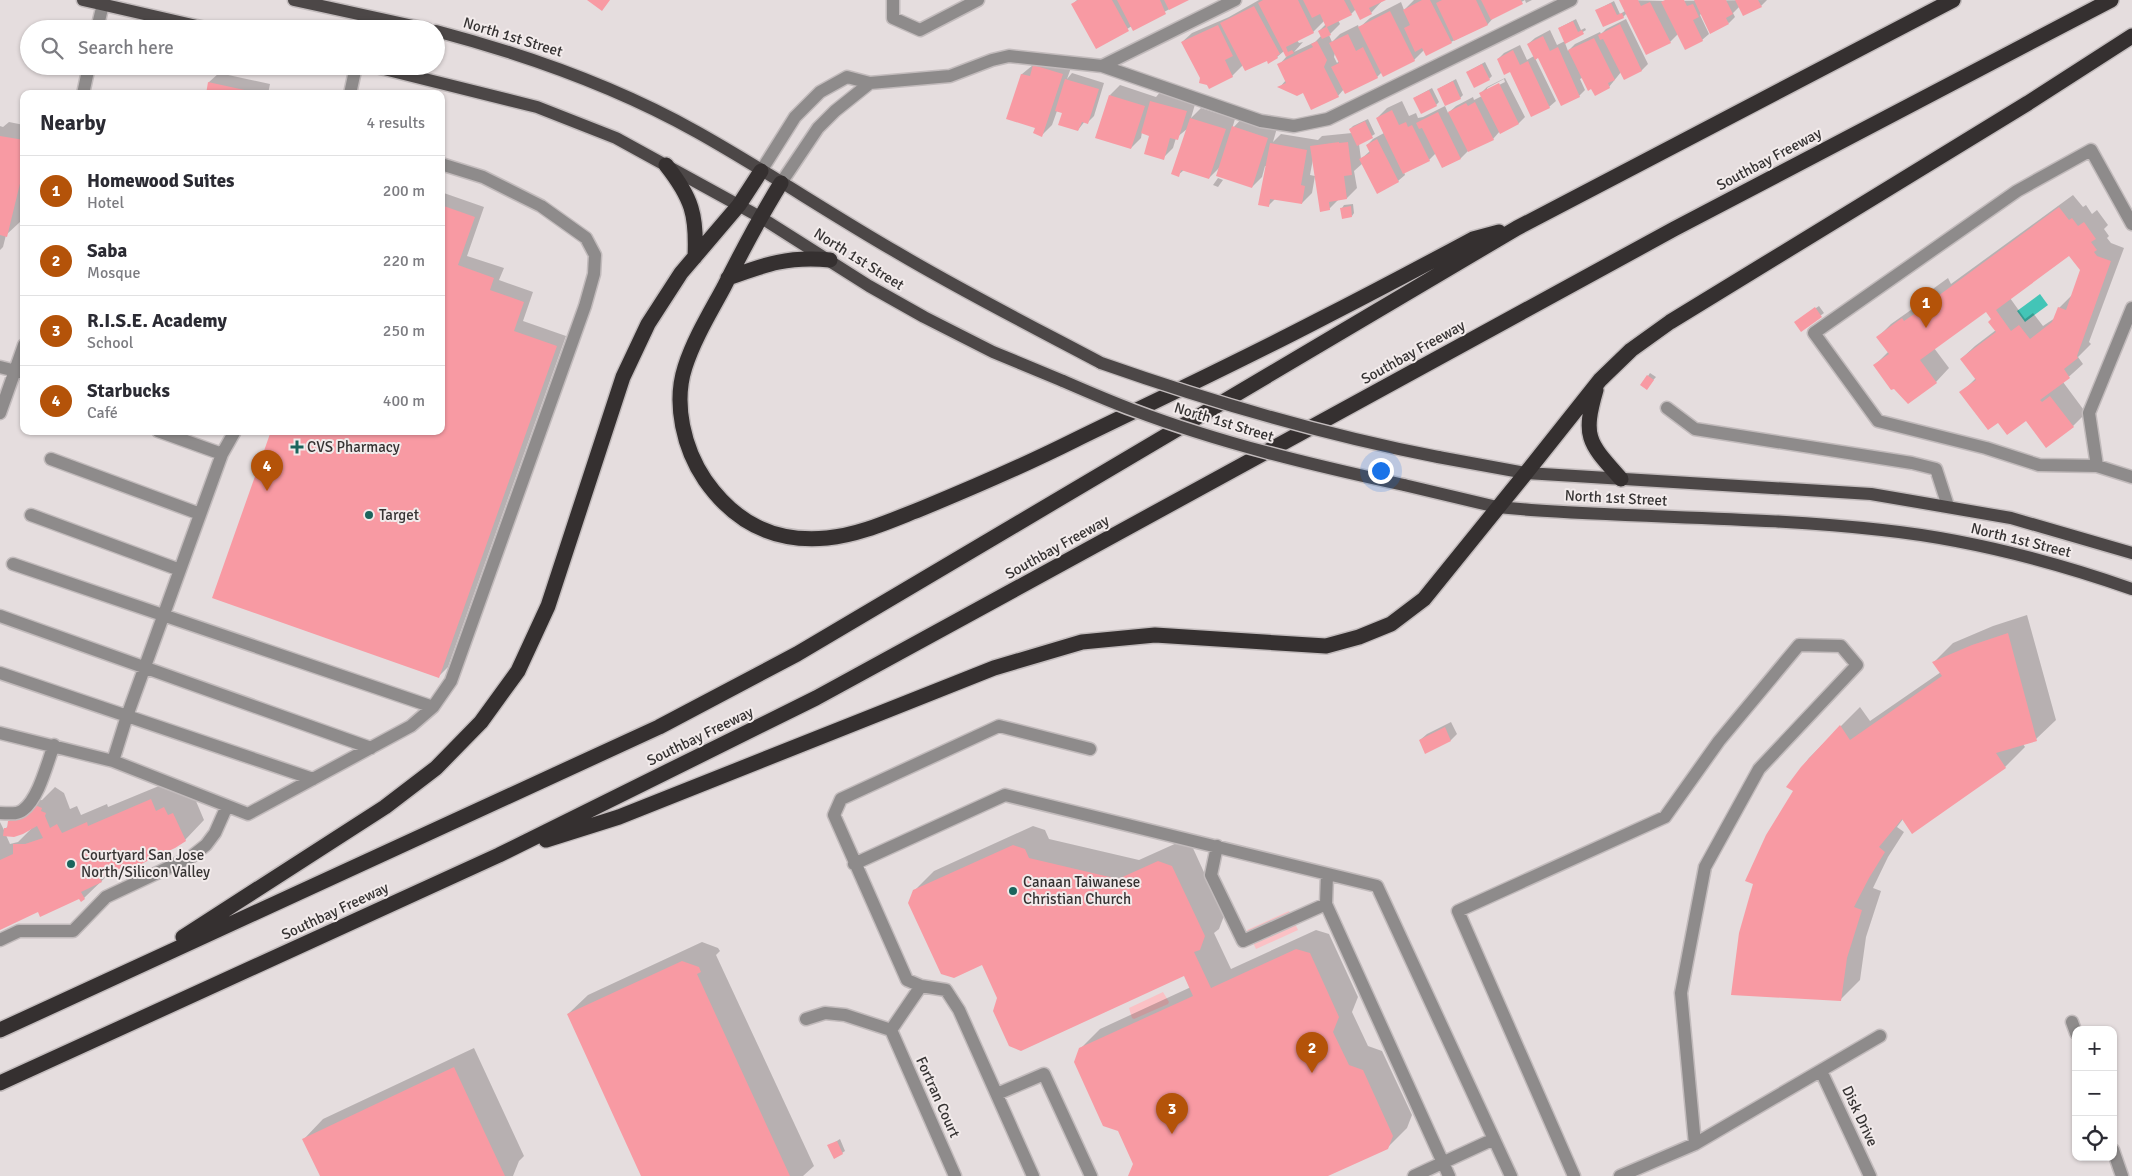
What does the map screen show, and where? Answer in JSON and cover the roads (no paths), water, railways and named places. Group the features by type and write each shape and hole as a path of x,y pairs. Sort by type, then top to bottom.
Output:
{"highway":[{"name":"Southbay Freeway","path":"0,1030 659,727 797,654 1518,228 1953,0"},
{"name":"Southbay Freeway","path":"0,1083 499,855 825,693 1674,229 2111,0"},
{"path":"499,855 619,817 994,668 1082,642 1155,635 1326,646 1359,637 1391,624 1424,598 1600,380 1631,350 1670,322 2028,103 2132,36"},
{"path":"666,165 680,183 688,199 696,227 695,257"},
{"path":"141,964 385,807 436,768 482,722 518,671 548,606 622,377 648,324 681,273 739,204 761,171"},
{"path":"781,183 760,217 691,349 683,370 680,393 683,429 695,466 717,498 745,522 785,538 827,538 852,534 880,525 1008,473 1314,323 1473,239 1518,228"},
{"path":"728,278 782,260 812,258 830,260"},
{"path":"1600,380 1589,415 1588,428 1590,440 1597,452 1621,479"}],"main road":[{"path":"83,0 103,2 174,20"},
{"path":"294,0 385,20"},
{"name":"North 1st Street","path":"445,34 538,61 587,79 697,132 898,254 1101,363 1255,414 1319,432 1526,473 1871,494 1948,506 2011,518 2132,553"},
{"name":"North 1st Street","path":"408,75 537,107 616,138 739,204 869,286 964,337 1133,410 1231,442 1315,465 1497,506 1536,510 1786,522 1883,530 1959,541 2085,573 2132,589"}],"street":[{"path":"893,0 892,18 920,30 978,0"},
{"path":"1102,66 1235,0"},
{"path":"761,171 795,117 820,92 847,77 870,83 950,76 992,60 1009,56 1102,66 1261,122 1294,126 1328,120 1572,0"},
{"path":"99,20 103,2"},
{"path":"84,90 87,75"},
{"path":"351,90 354,75"},
{"path":"781,183 818,128 835,111 870,83"},
{"path":"2132,224 2091,150 2017,190 1814,333 1878,421 1986,448 2039,465 2097,466 2132,477"},
{"path":"0,733 113,761 248,814 411,726 433,707 451,681 585,306 594,274 595,256 586,238 541,206 483,177 445,165"},
{"path":"2097,466 2089,413 2132,308"},
{"path":"0,367 20,372 0,412"},
{"path":"1667,408 1695,429 1903,461 1936,469 1948,506"},
{"path":"169,435 222,454"},
{"path":"113,761 127,716 222,454 233,435"},
{"path":"51,459 200,514"},
{"path":"31,515 180,570"},
{"path":"14,564 433,707"},
{"path":"0,616 371,748"},
{"path":"1574,1176 1458,911 1665,816 1719,741 1799,646 1841,646 1857,665 1759,769 1705,867 1681,993 1696,1144"},
{"path":"0,673 313,780"},
{"path":"1033,1176 959,1010 946,990 921,986 907,980 854,864 834,815 841,799 999,726 1090,749"},
{"path":"0,813 12,814 23,810 31,800 40,783 54,745"},
{"path":"854,864 1005,795 1377,886 1511,1176"},
{"path":"0,940 19,931 73,931 106,897 191,856 206,845 215,834 227,806"},
{"path":"1217,846 1211,875 1243,941 1326,904"},
{"path":"1328,874 1326,904 1449,1176"},
{"path":"806,1019 825,1013 845,1014 891,1030 921,986"},
{"name":"Fortran Court","path":"891,1030 955,1176"},
{"path":"1620,1176 1696,1144 1880,1036"},
{"name":"Disk Drive","path":"1821,1071 1870,1176"},
{"path":"997,1094 1044,1074 1090,1176"},
{"path":"1414,1176 1494,1139"},
{"path":"2117,1161 2122,1176"}],"water":[{"path":"2040,294 2048,305 2025,322 2017,311"}],"place":[{"name":"Homewood Suites","path":"1926,328"},
{"name":"CVS Pharmacy","path":"297,447"},
{"name":"Starbucks","path":"267,491"},
{"name":"Target","path":"369,515"},
{"name":"Courtyard San Jose North/Silicon Valley","path":"71,864"},
{"name":"Canaan Taiwanese Christian Church","path":"1013,891"},
{"name":"Saba","path":"1312,1073"},
{"name":"R.I.S.E. Academy","path":"1172,1134"}]}
